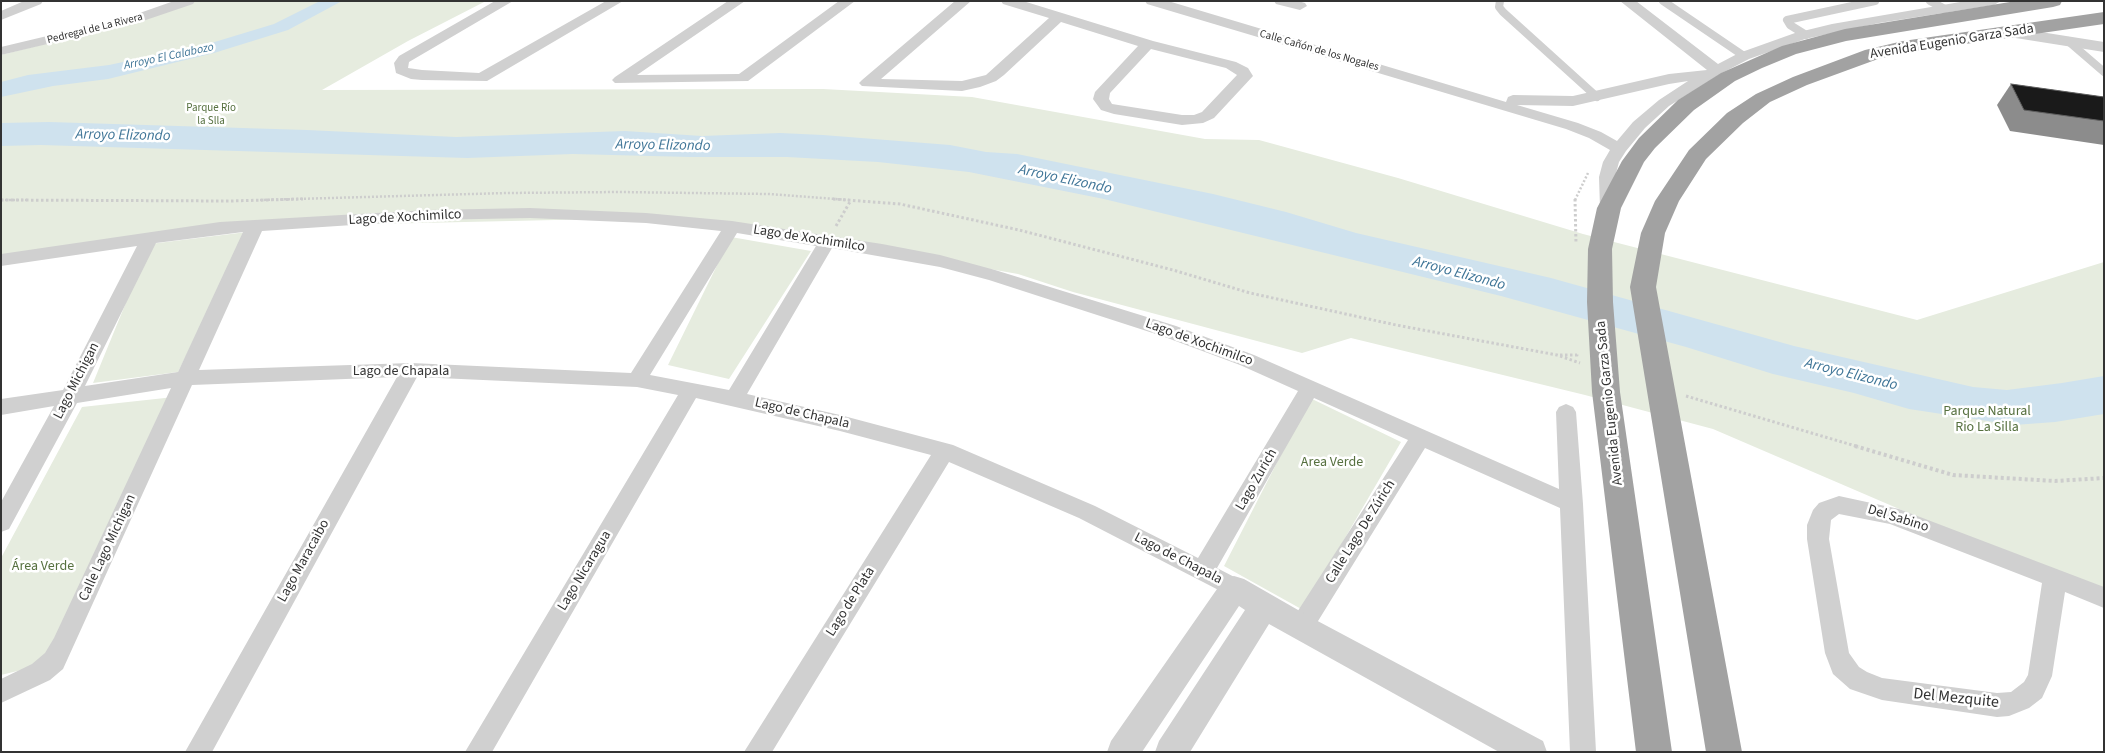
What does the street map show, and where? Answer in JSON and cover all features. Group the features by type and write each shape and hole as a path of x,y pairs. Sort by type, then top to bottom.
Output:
{"highway":[{"name":"Avenida Eugenio Garza Sada","path":"1654,752 1606,392 1600,302 1600,249 1609,208 1633,162 1663,127 1686,105 1728,77 1789,50 1845,35 2053,1"},
{"name":"Avenida Eugenio Garza Sada","path":"1724,752 1643,287 1653,233 1667,201 1697,155 1735,118 1763,98 1800,80 1872,54 1953,39 2100,24"}],"street":[{"path":"1,16 36,1"},
{"name":"Pedregal de La Rivera","path":"1,51 135,19 188,1"},
{"path":"506,1 404,60 401,63 401,70 411,74 482,78 616,1"},
{"path":"738,1 620,80 743,78 848,1"},
{"path":"964,1 867,83 962,86 976,84 999,72 1059,16"},
{"path":"1008,1 1148,44 1231,65 1244,71 1245,76 1208,115 1197,120 1182,120 1120,111 1106,107 1101,100 1103,92 1148,44"},
{"name":"Calle Cañón de los Nogales","path":"1152,1 1486,100 1509,109 1572,126 1595,135 1619,148"},
{"path":"1281,1 1300,6"},
{"path":"1627,1 1714,72"},
{"path":"1609,208 1606,186 1607,177 1611,162 1619,148 1664,103 1714,72 1744,56 1806,35 1879,19 1994,1"},
{"path":"2009,32 2104,47"},
{"name":"Calle Cañón de los Nogales","path":"1486,100 1551,102 1597,98 1676,78 1714,72"},
{"path":"1635,88 1664,103"},
{"name":"Lago de Xochimilco","path":"1,260 220,228 428,215 530,213 638,218 732,227 922,257 995,276 1169,331 1247,360 1572,504"},
{"path":"186,378 255,226"},
{"path":"637,380 732,227"},
{"name":"Lago Michigan","path":"1,523 70,396 150,237"},
{"path":"734,398 827,242"},
{"name":"Lago de Chapala","path":"1,407 186,378 410,370 637,380 734,398 840,423 945,452 1087,512 1204,571 1301,627 1531,752"},
{"name":"Lago Maracaibo","path":"198,752 410,370"},
{"name":"Calle Lago Michigan","path":"1,692 41,672 54,661 186,378"},
{"name":"Lago Zurich","path":"1204,571 1310,388"},
{"name":"Lago Nicaragua","path":"478,752 691,390"},
{"path":"1566,412 1583,752"},
{"name":"Calle Lago De Zúrich","path":"1301,627 1421,437"},
{"name":"Lago de Plata","path":"757,752 945,452"},
{"name":"Del Sabino","path":"1836,653 1818,539 1818,525 1821,516 1827,509 1838,505 1891,515 2104,598"},
{"name":"Del Mezquite","path":"1836,653 1842,666 1850,675 1859,681 1882,689 1997,705 2009,704 2020,700 2033,690 2040,676 2055,578"},
{"path":"1123,752 1234,588"},
{"path":"1171,752 1264,606"}],"lane":[{"path":"1493,1 1500,4 1597,98"},
{"path":"1663,1 1744,56"},
{"path":"1806,35 1790,25 1787,20 1876,1"},
{"path":"1930,1 1945,9"},
{"path":"2068,41 2104,72"}],"path":[{"path":"1576,251 1575,199 1600,148 1595,135"},
{"path":"827,242 851,200"},
{"path":"1557,355 1577,355 1577,346"},
{"path":"1706,403 1953,475 2055,481 2104,478"}],"green space":[{"name":"Parque Natural Rio La Silla","path":"194,1 486,1 408,41 322,90 823,89 972,97 1205,139 1259,140 1398,178 1583,234 1917,320 2104,262 2104,597 1713,429 1585,395 1351,338 1302,353 1073,292 1018,274 882,250 646,218 284,226 1,261 1,55 155,16"},
{"path":"247,232 178,372 93,383 150,244"},
{"path":"731,237 811,251 729,379 668,365"},
{"name":"Área Verde","path":"174,397 42,665 1,675 1,558 82,407"},
{"name":"Area Verde","path":"1310,398 1401,442 1303,610 1224,566"}],"water":[{"name":"Arroyo El Calabozo","path":"320,1 342,1 288,30 214,53 108,79 53,86 1,97 1,82 28,75 109,65 208,44 274,24"},
{"name":"Arroyo Elizondo","path":"49,122 307,130 456,137 625,131 702,136 780,133 950,145 986,152 1017,154 1213,194 1286,212 1356,233 1551,278 1794,346 1973,387 2007,390 2104,376 2104,414 2055,422 2014,425 1909,409 1854,393 1773,374 1686,347 1501,296 1104,199 969,172 878,162 787,157 573,154 467,158 41,145 1,146 1,123"}],"building":[{"path":"2011,84 2104,97 2104,121 2024,110"}],"park label":[{"name":"Parque Río la Slla","path":"211,115"}]}
